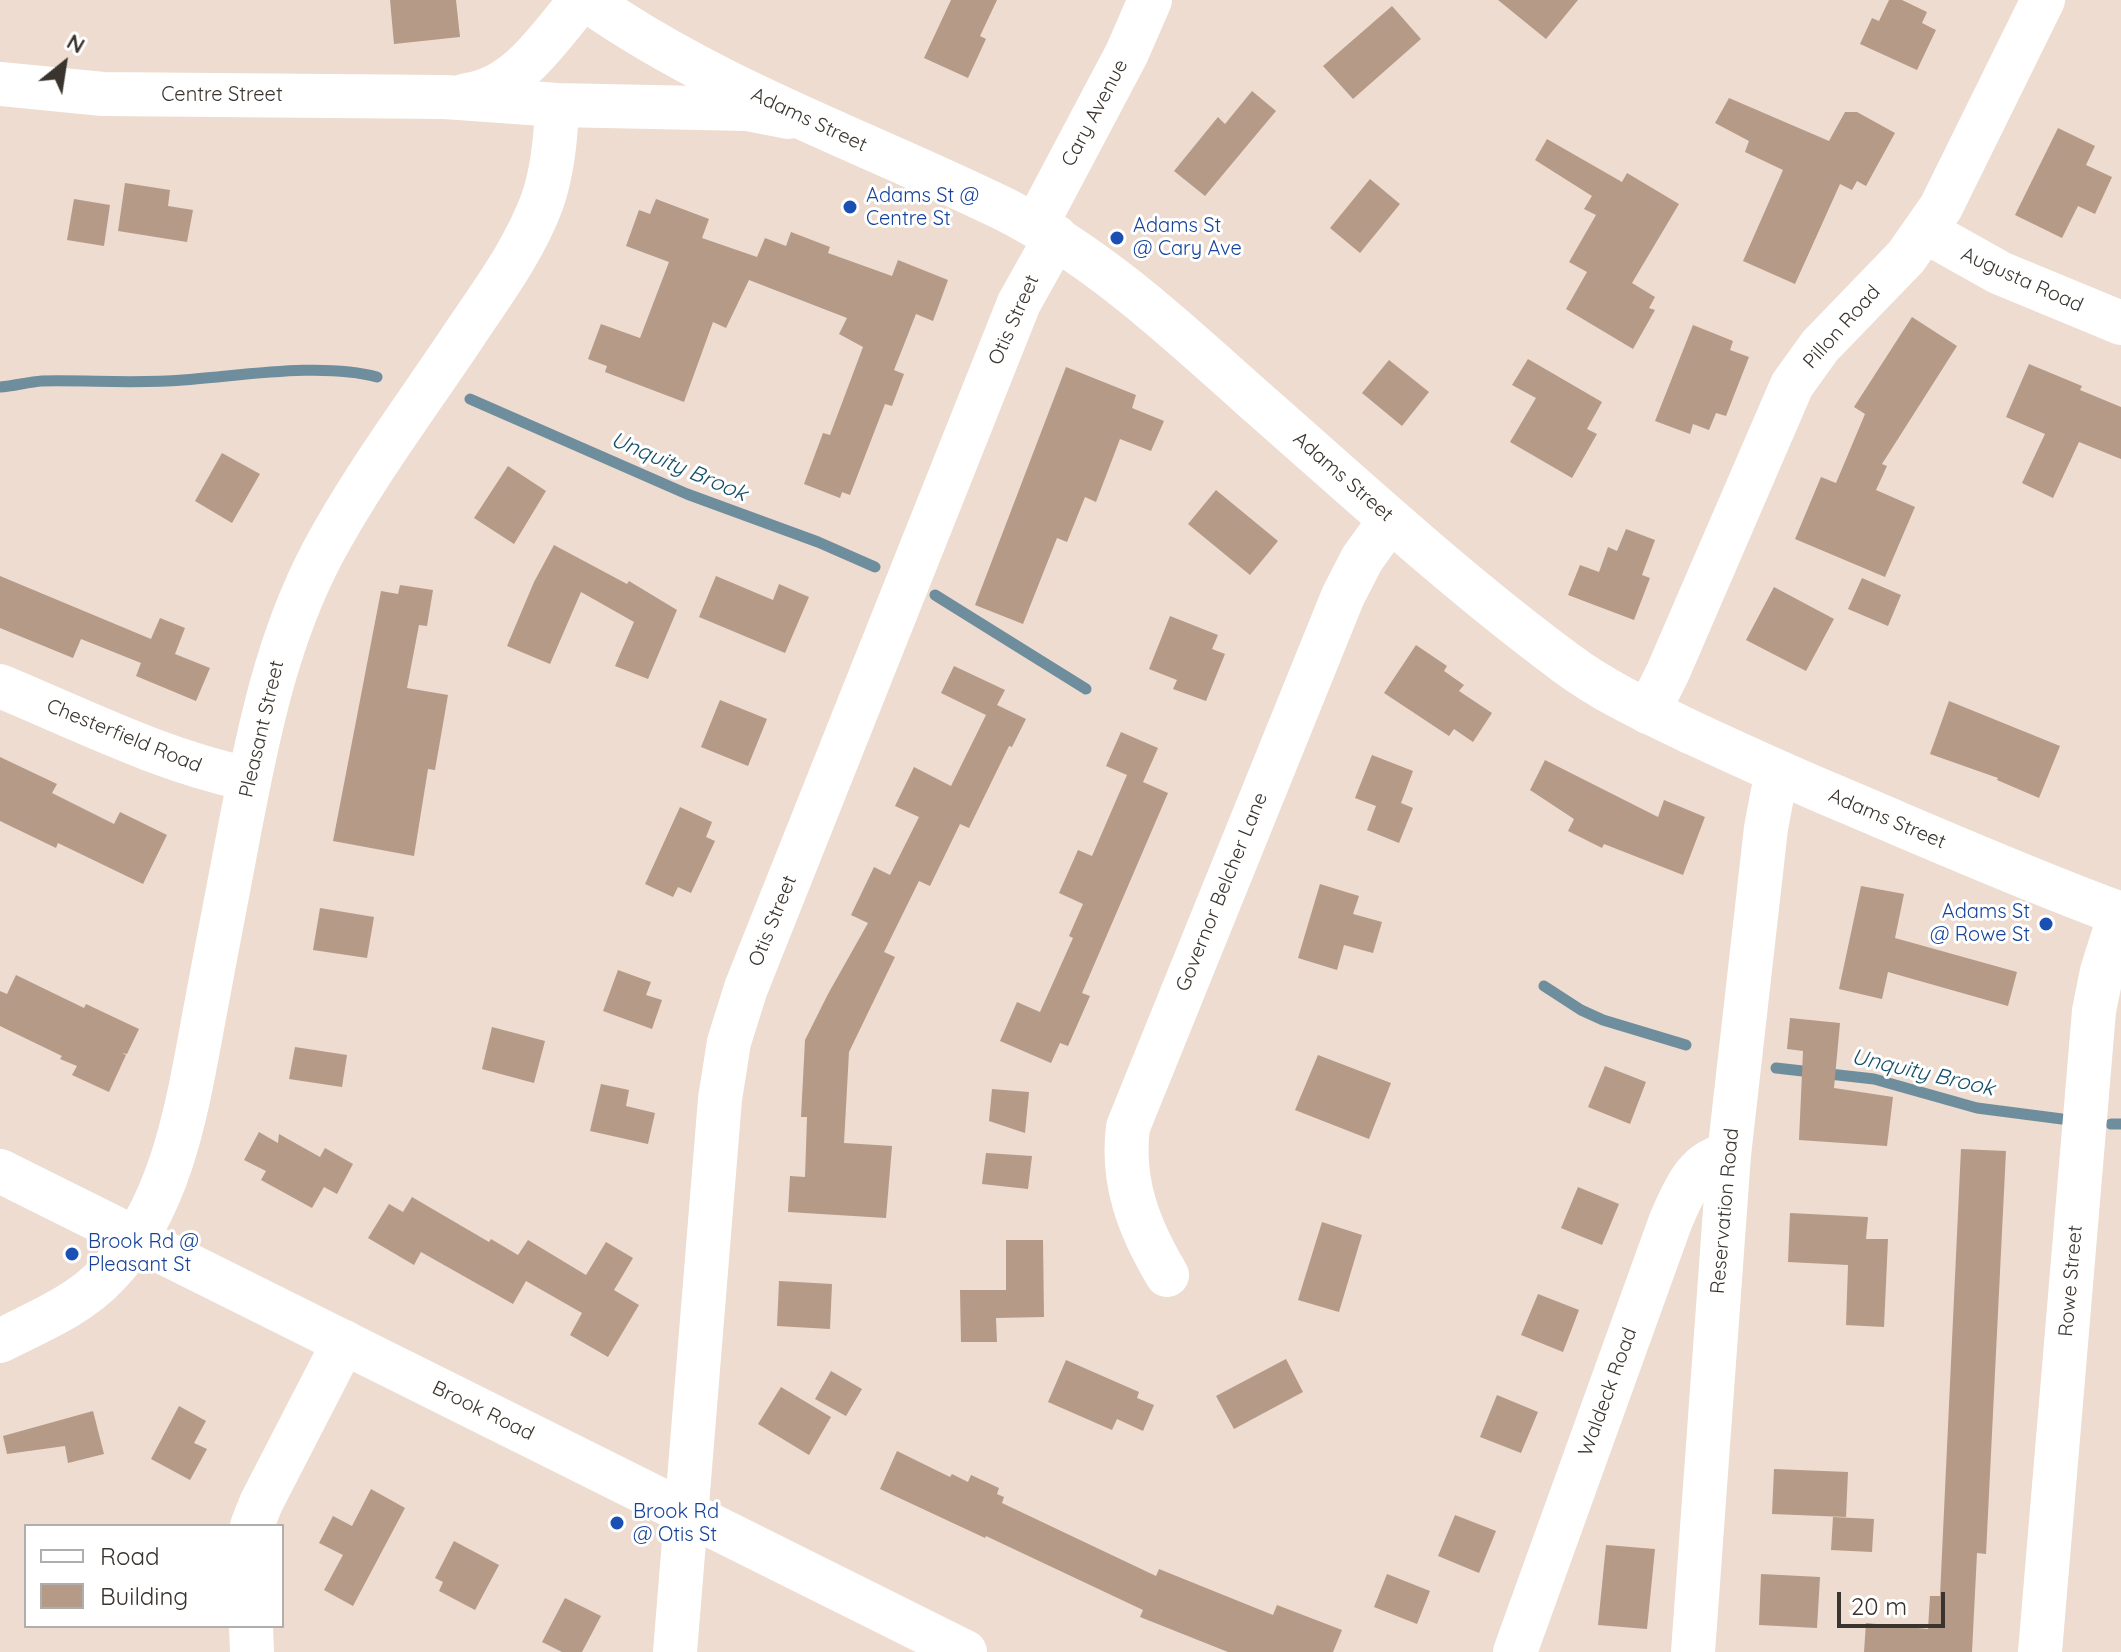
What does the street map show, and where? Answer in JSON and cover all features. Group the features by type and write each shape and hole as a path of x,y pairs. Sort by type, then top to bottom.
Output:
{"street":[{"name":"Centre Street","path":"445,97 491,89 508,80 540,49 581,0"},
{"name":"Adams Street","path":"587,0 667,51 1046,231 1085,256 1141,300 1390,520 1542,645 1593,681 1648,712 1780,773 2121,914"},
{"name":"Cary Avenue","path":"1046,231 1150,0"},
{"name":"Pillon Road","path":"1648,712 1792,385 1820,346 1891,273 1925,231 1957,180 2043,0"},
{"name":"Centre Street","path":"0,84 103,94 445,97 557,105 747,109 771,112 823,127"},
{"name":"Pleasant Street","path":"0,1341 67,1307 108,1275 136,1237 164,1183 193,1074 249,779 272,678 307,584 356,496 499,283 530,228 549,177 557,105"},
{"name":"Otis Street","path":"675,1652 720,1099 729,1042 737,1013 1046,231"},
{"name":"Augusta Road","path":"1925,231 2000,273 2121,323"},
{"name":"Governor Belcher Lane","path":"1167,1275 1141,1226 1132,1201 1125,1151 1128,1127 1343,596 1362,559 1390,520"},
{"name":"Chesterfield Road","path":"0,686 164,756 249,779"},
{"name":"Reservation Road","path":"1693,1652 1729,1155 1766,828 1780,773"},
{"name":"Rowe Street","path":"2040,1652 2094,1011 2102,971 2121,914"},
{"name":"Waldeck Road","path":"1515,1652 1671,1220 1700,1167 1709,1159 1729,1155"},
{"name":"Brook Road","path":"0,1171 965,1652"},
{"path":"253,1524 344,1342"},
{"path":"251,1628 252,1652"}],"building":[{"path":"390,0 456,0 460,37 394,44"},
{"path":"951,0 997,0 980,36 986,39 968,78 924,58"},
{"path":"1498,0 1578,0 1546,39"},
{"path":"1889,0 1902,0 1927,12 1922,23 1936,30 1917,70 1860,44 1872,18 1879,21"},
{"path":"1392,6 1421,39 1353,99 1323,66"},
{"path":"1252,91 1276,111 1205,196 1174,171 1218,117 1225,124"},
{"path":"1729,98 1829,141 1845,112 1857,112 1895,133 1866,186 1857,181 1852,190 1840,184 1795,284 1743,261 1783,170 1745,152 1749,141 1715,123"},
{"path":"2058,128 2095,146 2086,165 2112,177 2095,214 2078,206 2062,238 2015,215"},
{"path":"1547,139 1622,182 1627,173 1679,204 1632,283 1655,297 1649,308 1655,310 1633,349 1566,309 1587,272 1569,262 1596,215 1584,209 1592,196 1535,160"},
{"path":"1370,179 1400,204 1360,253 1330,228"},
{"path":"125,183 170,190 168,206 193,210 187,242 118,231"},
{"path":"74,199 110,205 104,246 67,240"},
{"path":"656,199 709,219 702,238 757,257 765,238 786,246 791,232 830,247 828,253 892,276 898,260 948,280 933,321 916,314 894,370 904,374 892,406 885,404 850,495 842,492 840,498 804,484 823,433 830,435 863,347 839,334 847,318 749,280 726,328 713,322 684,402 605,372 607,366 588,359 601,324 640,338 669,262 626,246 639,210 650,214"},
{"path":"1912,317 1957,346 1882,464 1887,466 1876,490 1915,507 1885,577 1795,539 1821,477 1836,483 1865,414 1854,407"},
{"path":"1693,325 1733,341 1730,350 1749,357 1726,416 1716,413 1709,430 1693,424 1690,434 1655,421"},
{"path":"1528,359 1602,402 1587,429 1597,434 1572,478 1510,442 1536,398 1512,385"},
{"path":"1389,360 1429,392 1402,426 1362,393"},
{"path":"2029,364 2082,386 2080,390 2121,407 2121,459 2079,442 2053,498 2022,483 2045,434 2006,417"},
{"path":"1066,367 1136,395 1132,408 1164,421 1151,451 1120,439 1096,502 1085,497 1067,542 1057,538 1023,624 975,605"},
{"path":"222,453 260,474 232,523 195,501"},
{"path":"508,466 546,491 514,544 474,518"},
{"path":"1216,490 1278,541 1250,575 1188,524"},
{"path":"1626,529 1655,540 1642,575 1650,578 1634,620 1568,595 1580,565 1599,572 1608,547 1617,551"},
{"path":"554,545 627,584 629,581 677,610 648,679 615,666 634,622 581,592 550,664 507,646 534,582"},
{"path":"0,576 151,639 160,618 185,628 175,654 210,668 196,701 136,676 141,663 81,639 73,658 0,628"},
{"path":"716,576 773,600 779,584 809,597 785,653 699,617"},
{"path":"1862,578 1901,595 1888,626 1848,609"},
{"path":"400,585 433,590 427,626 419,625 407,688 448,695 435,770 428,769 414,856 333,841 381,591 398,594"},
{"path":"1774,587 1834,619 1806,671 1746,640"},
{"path":"1170,616 1218,635 1212,649 1225,654 1206,701 1173,689 1177,680 1149,669"},
{"path":"1416,645 1447,666 1444,671 1464,685 1459,691 1492,713 1473,742 1454,729 1449,736 1384,693"},
{"path":"954,666 1005,690 997,705 1026,719 1012,747 1009,746 969,828 960,824 930,886 919,881 884,952 895,957 849,1052 844,1143 892,1146 886,1218 788,1212 790,1176 805,1177 807,1117 801,1117 805,1040 868,923 851,915 874,867 890,875 919,817 895,806 914,767 951,786 986,715 941,693"},
{"path":"720,700 767,719 748,766 701,747"},
{"path":"1949,701 2060,746 2039,798 1998,778 1930,754"},
{"path":"1121,732 1158,748 1143,782 1168,793 1082,993 1090,996 1068,1046 1060,1043 1051,1063 1000,1041 1017,1002 1040,1012 1073,938 1069,936 1083,904 1059,893 1078,850 1092,856 1127,775 1106,766"},
{"path":"1372,755 1413,771 1401,803 1413,808 1399,843 1367,830 1376,806 1355,798"},
{"path":"0,757 57,784 52,793 114,824 120,812 167,835 143,884 58,843 56,848 0,821"},
{"path":"1545,760 1658,817 1664,800 1705,817 1683,875 1604,844 1602,848 1568,831 1574,819 1530,790"},
{"path":"680,807 712,822 706,837 715,841 691,893 678,887 673,897 645,884"},
{"path":"1320,884 1359,896 1353,914 1382,922 1373,953 1344,945 1337,970 1298,958"},
{"path":"1861,886 1904,894 1895,938 2017,972 2008,1006 1888,972 1882,999 1839,989"},
{"path":"320,908 374,917 367,958 313,950"},
{"path":"618,970 651,982 646,995 662,1000 652,1029 603,1011"},
{"path":"16,975 84,1008 86,1004 139,1029 127,1054 122,1053 126,1055 109,1092 72,1075 77,1066 60,1059 62,1056 0,1026 0,991 7,994"},
{"path":"1790,1018 1840,1023 1834,1088 1893,1097 1887,1146 1799,1140 1803,1051 1787,1049"},
{"path":"492,1027 545,1041 534,1083 482,1069"},
{"path":"295,1047 347,1055 342,1087 289,1079"},
{"path":"1318,1055 1391,1083 1369,1139 1295,1110"},
{"path":"1605,1066 1646,1082 1630,1124 1588,1107"},
{"path":"601,1084 629,1090 626,1106 655,1113 648,1144 590,1131"},
{"path":"992,1089 1029,1092 1025,1133 989,1121"},
{"path":"259,1132 278,1143 279,1134 320,1157 325,1148 353,1164 337,1194 324,1187 312,1208 261,1180 266,1171 244,1160"},
{"path":"1961,1149 2006,1151 1986,1554 1977,1553 1972,1652 1864,1652 1866,1623 1928,1629 1930,1596 1940,1596"},
{"path":"986,1153 1032,1156 1028,1189 982,1184"},
{"path":"1578,1187 1619,1204 1602,1245 1561,1228"},
{"path":"412,1197 489,1242 491,1239 518,1255 528,1240 586,1275 606,1242 633,1258 614,1290 639,1305 608,1357 570,1335 582,1313 526,1281 513,1304 421,1252 414,1265 368,1238 389,1204 403,1212"},
{"path":"1790,1213 1868,1217 1866,1239 1888,1239 1884,1327 1846,1325 1848,1265 1788,1262"},
{"path":"1322,1222 1362,1235 1339,1312 1298,1300"},
{"path":"1006,1240 1043,1240 1044,1317 996,1318 997,1342 961,1342 960,1290 1006,1290"},
{"path":"779,1281 832,1284 830,1329 777,1326"},
{"path":"1538,1294 1579,1310 1563,1352 1521,1335"},
{"path":"1286,1359 1303,1392 1234,1429 1216,1396"},
{"path":"1066,1360 1139,1392 1137,1398 1154,1405 1143,1431 1117,1419 1112,1430 1048,1402"},
{"path":"831,1371 862,1389 846,1416 815,1399"},
{"path":"781,1387 831,1417 809,1455 758,1424"},
{"path":"1497,1395 1538,1412 1521,1453 1480,1437"},
{"path":"179,1406 206,1421 194,1443 207,1449 190,1480 151,1459"},
{"path":"93,1411 104,1454 68,1463 65,1446 7,1454 3,1436"},
{"path":"897,1451 950,1477 952,1474 968,1482 971,1475 999,1488 997,1494 1004,1497 1002,1503 1156,1576 1159,1569 1273,1615 1277,1605 1342,1630 1333,1652 1228,1652 1140,1617 1143,1610 880,1489"},
{"path":"1774,1469 1848,1472 1846,1517 1772,1514"},
{"path":"371,1489 405,1508 353,1606 324,1590 343,1555 319,1543 333,1516 352,1526"},
{"path":"1455,1515 1496,1531 1479,1573 1438,1556"},
{"path":"1833,1517 1874,1519 1872,1552 1831,1550"},
{"path":"454,1541 499,1565 475,1610 439,1591 443,1582 435,1578"},
{"path":"1606,1545 1655,1549 1647,1629 1598,1625"},
{"path":"1387,1574 1430,1591 1417,1624 1374,1607"},
{"path":"1761,1574 1820,1577 1817,1628 1759,1625"},
{"path":"565,1598 601,1616 582,1652 562,1652 542,1642"}],"waterway":[{"name":"Unquity Brook","path":"0,387 42,381 165,381 306,370 377,377"},
{"name":"Unquity Brook","path":"470,399 687,494 818,542 875,567"},
{"name":"Unquity Brook","path":"935,595 1086,689"},
{"name":"Unquity Brook","path":"1544,986 1603,1020 1686,1045"},
{"name":"Unquity Brook","path":"1776,1068 1874,1079 1977,1108 2062,1119"},
{"name":"Unquity Brook","path":"2111,1124 2121,1124"}],"place":[{"name":"Adams St @ Centre St","path":"850,207"},
{"name":"Adams St @ Cary Ave","path":"1117,238"},
{"name":"Adams St @ Rowe St","path":"2046,924"},
{"name":"Brook Rd @ Pleasant St","path":"72,1254"},
{"name":"Brook Rd @ Otis St","path":"617,1523"}]}
